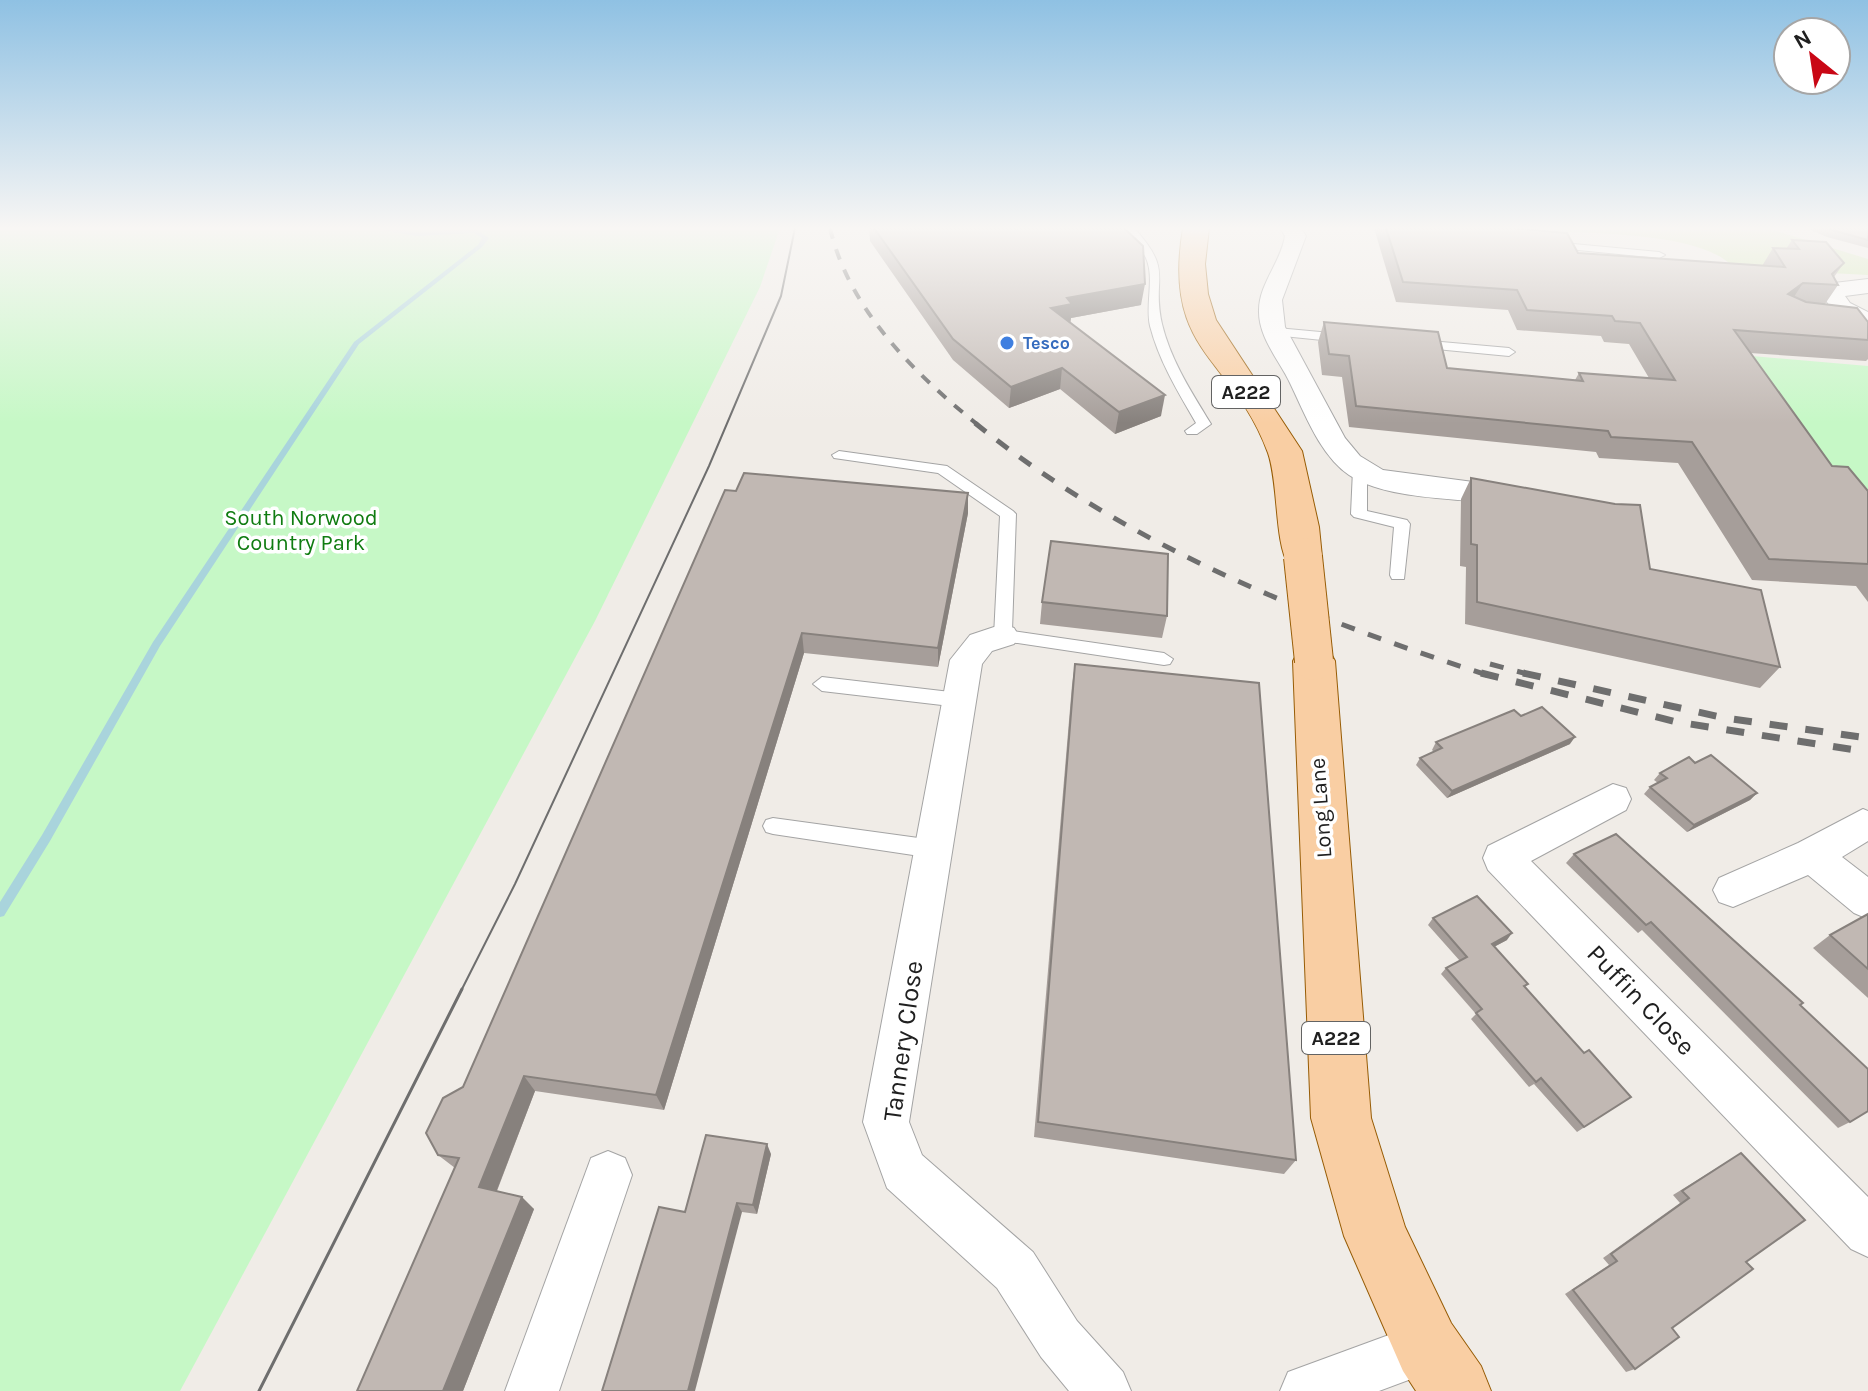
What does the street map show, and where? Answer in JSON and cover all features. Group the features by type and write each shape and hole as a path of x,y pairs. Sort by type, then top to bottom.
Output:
{"main road":[{"name":"Long Lane","path":"1194,293 1208,340 1279,438 1294,487 1314,661 1341,1118 1376,1236 1442,1369"}],"street":[{"path":"1273,293 1270,312 1277,332 1344,454 1360,470 1381,478 1476,489 1539,502"},
{"path":"1835,293 1842,308 1862,318"},
{"path":"1821,315 1862,318"},
{"name":"Tannery Close","path":"1003,636 981,643 966,660 886,1122 904,1171 1015,1270 1059,1339 1104,1391"},
{"name":"Puffin Close","path":"1613,799 1502,858 1868,1232"},
{"path":"1733,890 1812,855 1863,825"},
{"path":"1812,855 1868,901"},
{"path":"532,1391 608,1175"},
{"path":"1307,1391 1442,1369"}],"lane":[{"path":"1156,293 1155,320 1168,364 1204,424 1192,431"},
{"path":"1277,332 1354,339"},
{"path":"1401,343 1509,352"},
{"path":"839,455 942,469 1008,514 1003,636 1164,659"},
{"path":"1360,470 1359,514 1402,524 1398,575"},
{"path":"822,684 959,700"},
{"path":"773,826 933,849"}],"green space":[{"name":"South Norwood Country Park","path":"0,293 757,293 595,621 180,1391 0,1391"},
{"path":"1729,354 1868,366 1868,522"}],"building":[{"path":"920,293 1095,293 1067,298 1072,304 1051,308 1165,395 1119,412 1062,368 1011,387 953,339"},
{"path":"1518,293 1789,293 1806,302 1857,308 1868,322 1868,340 1734,330 1832,466 1848,467 1868,491 1868,564 1769,559 1692,442 1611,437 1608,431 1356,406 1349,356 1329,354 1324,322 1438,332 1447,368 1583,381 1579,373 1675,380 1640,323 1615,321 1612,316 1527,310"},
{"path":"744,473 968,493 938,648 802,633 656,1095 524,1076 479,1187 522,1197 443,1391 357,1391 459,1158 438,1155 426,1133 443,1098 463,1087 725,490 736,491"},
{"path":"1471,478 1615,504 1640,505 1650,569 1761,590 1780,667 1477,602 1477,545 1471,544"},
{"path":"1051,541 1168,554 1167,616 1042,602"},
{"path":"1075,664 1259,683 1296,1160 1038,1122"},
{"path":"1542,707 1575,737 1452,791 1420,758 1442,748 1436,742 1514,710 1521,716"},
{"path":"1711,755 1757,793 1694,825 1650,787 1667,778 1660,773 1689,757 1695,763"},
{"path":"1616,834 1803,1003 1800,1005 1868,1069 1868,1111 1850,1122 1651,922 1646,925 1574,854"},
{"path":"1477,896 1512,933 1492,944 1528,984 1524,986 1584,1053 1589,1050 1631,1097 1584,1127 1541,1078 1536,1082 1476,1013 1482,1009 1446,968 1467,957 1433,918"},
{"path":"1868,914 1868,969 1830,935"},
{"path":"706,1135 767,1144 753,1205 737,1203 688,1391 602,1391 659,1207 685,1212"},
{"path":"1741,1153 1805,1220 1746,1262 1753,1269 1672,1328 1679,1337 1635,1369 1573,1290 1617,1261 1611,1254 1689,1198 1682,1191"}],"waterway":[{"path":"156,644 356,343 420,293"},
{"path":"0,912 46,838 155,646"}],"tram line":[{"path":"461,991 515,884 709,466 782,293"},
{"path":"259,1391 462,989"}],"railway":[{"path":"856,293 908,362 978,425"},
{"path":"975,423 1032,466 1093,505 1219,573 1352,628 1481,673"},
{"path":"1490,664 1526,674"},
{"path":"1481,673 1677,722 1868,752"},
{"path":"1481,673 1487,675"},
{"path":"1526,674 1725,718 1868,738"},
{"path":"1526,674 1531,675"}],"place":[{"name":"Tesco","path":"1007,343"}]}
